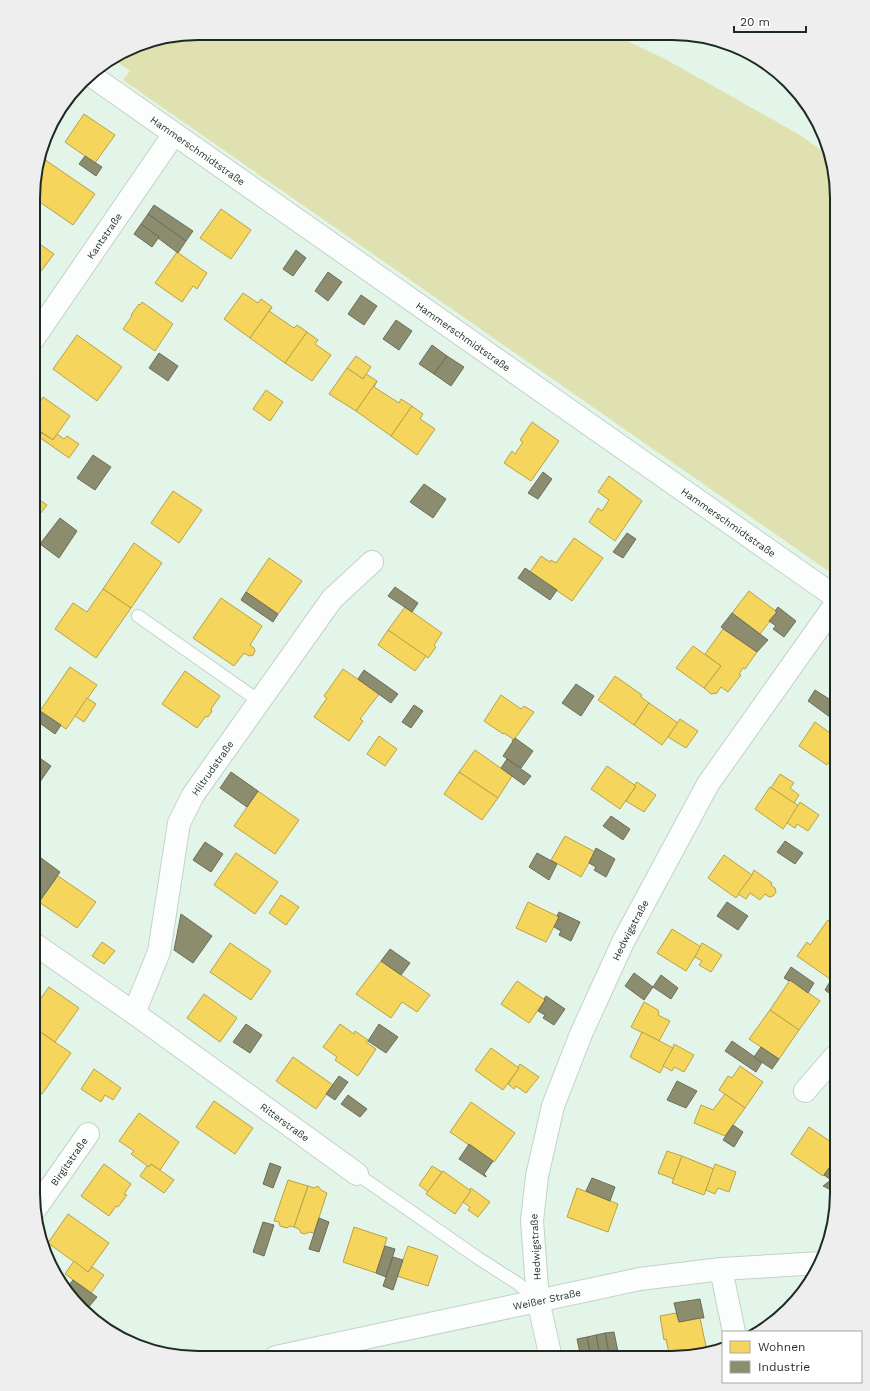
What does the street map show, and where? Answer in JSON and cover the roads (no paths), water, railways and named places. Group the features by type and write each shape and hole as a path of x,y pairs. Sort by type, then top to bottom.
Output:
{"street":[{"name":"Hammerschmidtstraße","path":"95,78 830,593"},
{"name":"Kantstraße","path":"40,329 174,134"},
{"name":"Hiltrudstraße","path":"134,1013 159,952 179,824 193,794 332,599 372,562"},
{"name":"Hedwigstraße","path":"549,1351 538,1300 532,1221 537,1176 553,1106 581,1034 623,942 708,784 830,612"},
{"name":"Ritterstraße","path":"40,948 134,1013 357,1174"},
{"path":"805,1091 830,1062"},
{"name":"Birgitstraße","path":"40,1202 88,1134"},
{"name":"Weißer Straße","path":"304,1351 640,1279 721,1269 814,1263"},
{"path":"721,1269 734,1331"}],"lane":[{"path":"138,616 259,701"},
{"name":"Ritterstraße","path":"357,1174 478,1258 517,1283 538,1300"}]}
